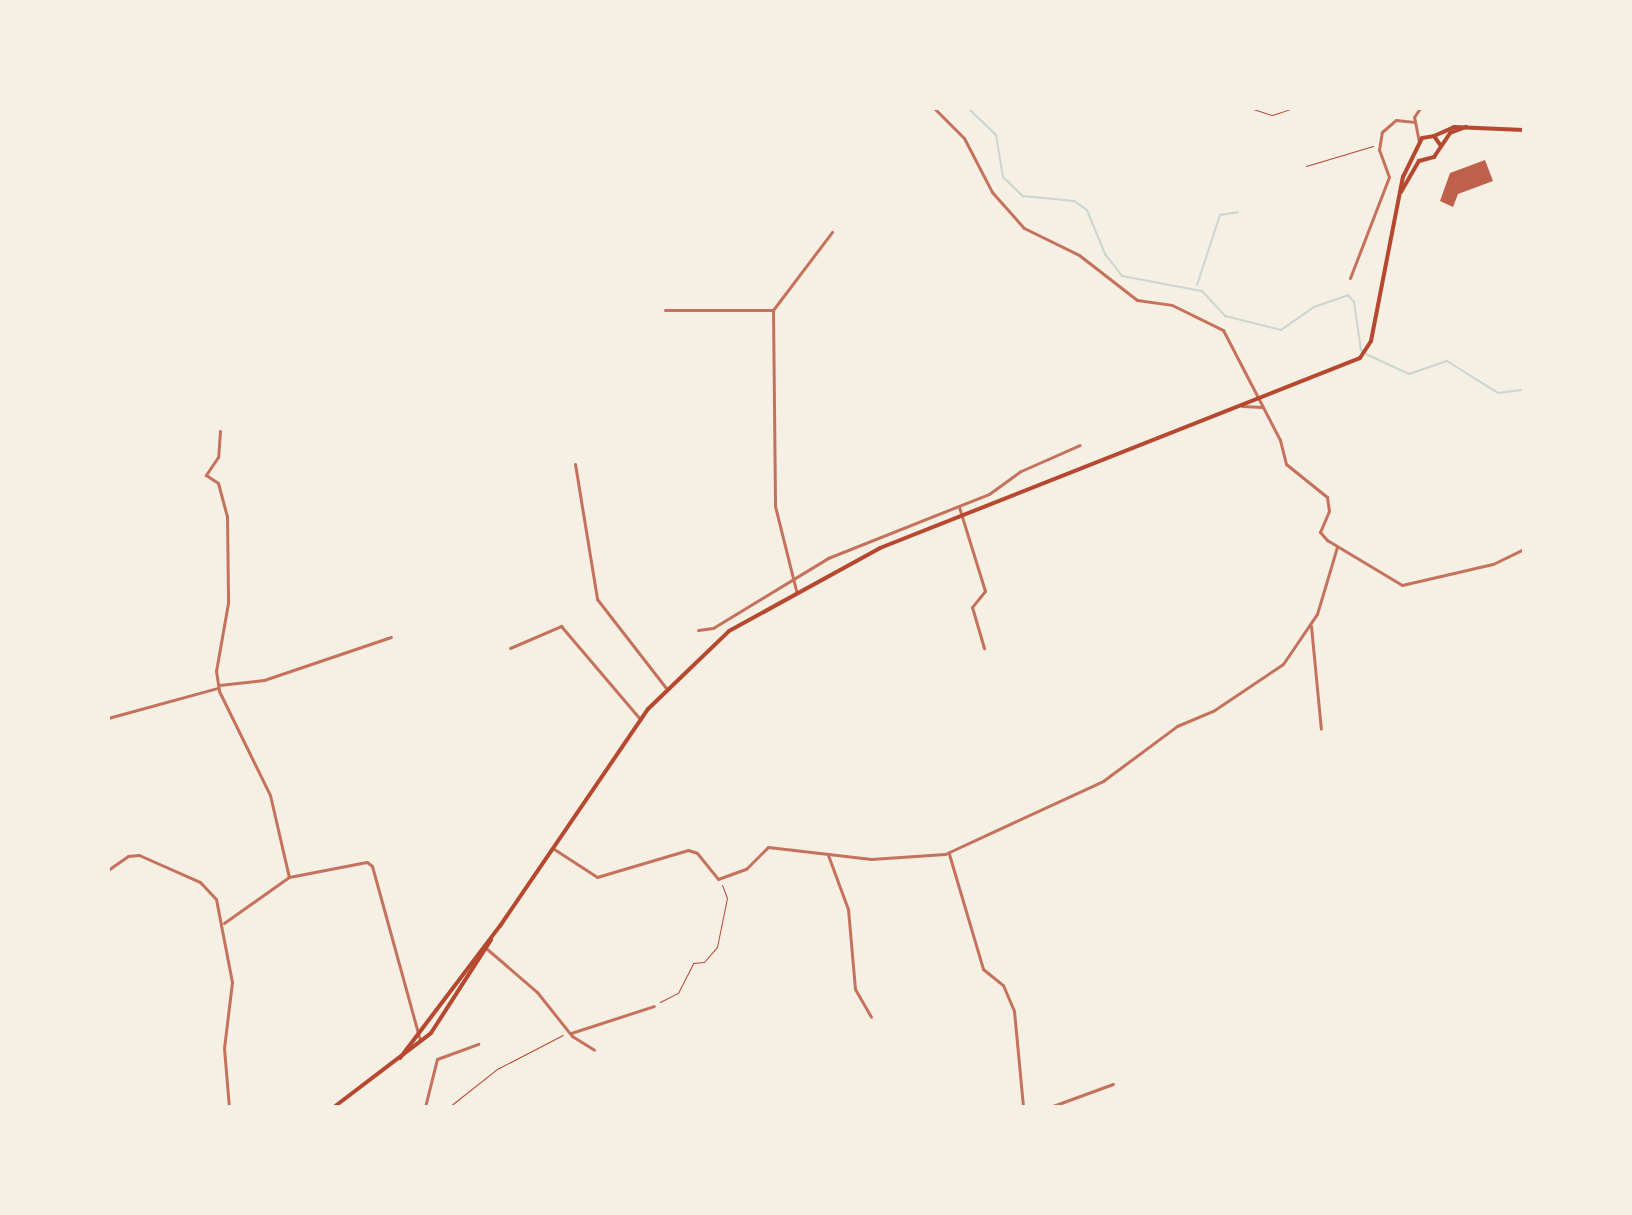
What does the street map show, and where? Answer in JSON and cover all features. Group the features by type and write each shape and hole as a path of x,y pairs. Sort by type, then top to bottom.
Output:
{"main road":[{"path":"1399,194 1414,167 1426,158 1437,155 1450,133 1466,127"},
{"path":"400,1058 500,926 641,720 666,688 729,631 796,590 864,555 1260,399 1365,353 1399,194 1419,142 1466,127 1524,130"},
{"path":"1431,136 1441,146"},
{"path":"1418,150 1426,158"},
{"path":"334,1107 413,1049 437,1024 485,947"}],"street":[{"path":"934,108 964,138 973,163 1016,222 1079,255 1132,297 1213,322 1260,399 1286,464 1327,497 1329,511 1320,532 1337,547 1402,585 1493,564 1524,549"},
{"path":"1419,142 1415,125 1420,108"},
{"path":"1350,278 1389,177 1379,144 1390,123 1415,125 1431,136"},
{"path":"796,590 775,506 773,310 832,232"},
{"path":"665,310 773,310"},
{"path":"1242,406 1263,407"},
{"path":"220,431 218,457 206,475 222,494 229,553 218,687 227,716 270,795 289,877"},
{"path":"698,630 713,628 828,558 959,506 1080,445"},
{"path":"575,464 597,599 666,688"},
{"path":"959,506 985,591 972,607 984,648"},
{"path":"554,849 597,877 693,851 718,879 746,869 763,848 905,860 948,852 1103,781 1177,726 1213,711 1283,664 1311,623 1337,547"},
{"path":"1311,623 1321,729"},
{"path":"510,648 561,626 641,720"},
{"path":"108,718 218,687 264,680 391,637"},
{"path":"948,852 983,969 1003,985 1014,1011 1023,1107"},
{"path":"108,870 135,854 191,878 216,899 224,923 232,982 224,1048 229,1107"},
{"path":"828,855 848,909 855,989 871,1017"},
{"path":"224,923 289,877 367,862 372,866 421,1034 413,1049"},
{"path":"485,947 537,992 569,1033 594,1050"},
{"path":"569,1033 654,1006"},
{"path":"425,1107 437,1059 478,1044"},
{"path":"1050,1107 1113,1084"},
{"path":"513,1107 528,1107"}],"path":[{"path":"1250,108 1272,115 1294,108"},
{"path":"1306,166 1379,144"},
{"path":"654,1006 678,993 693,963 704,962 717,947 727,898 718,879"},
{"path":"449,1107 497,1069 569,1033"}],"building":[{"path":"1485,160 1493,181 1458,194 1453,207 1440,201 1450,173"}],"waterway":[{"path":"968,108 996,135 1003,177 1023,196 1074,201 1087,210 1105,254 1122,276 1202,291 1225,316 1281,330 1314,307 1348,295 1354,302 1361,350 1368,355 1409,374 1447,361 1498,393 1524,390"},
{"path":"1197,285 1220,215 1238,212"}]}
